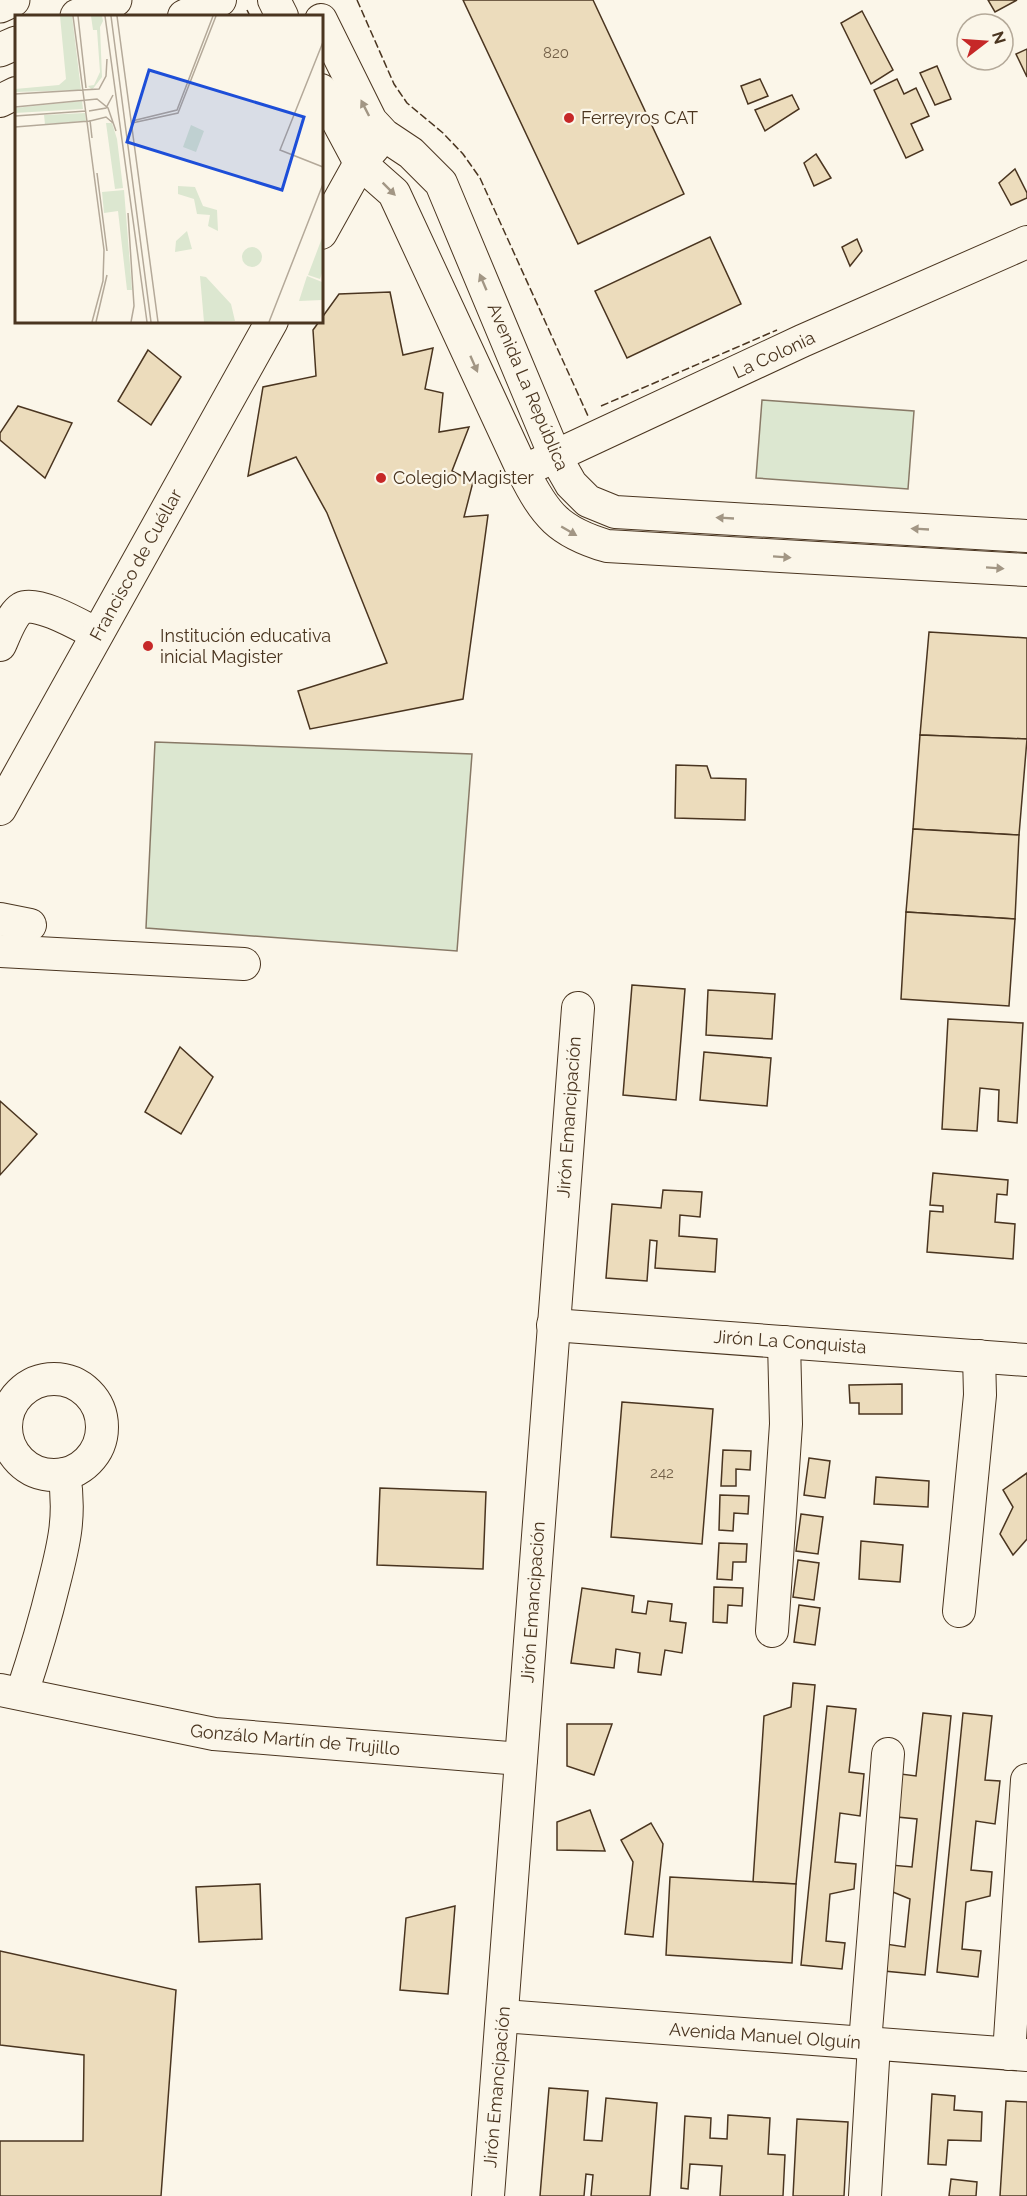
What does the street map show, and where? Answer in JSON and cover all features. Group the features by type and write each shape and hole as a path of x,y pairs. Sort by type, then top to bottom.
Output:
{"highway":[{"path":"0,6 13,0"},
{"path":"79,15 115,0"},
{"path":"0,50 15,43"}],"street":[{"path":"186,15 220,0"},
{"path":"274,0 282,15"},
{"name":"Avenida La República","path":"311,0 318,15"},
{"name":"Avenida La República","path":"322,22 371,121 384,135 411,153 441,183 555,456 571,484 588,501 615,512 1027,536"},
{"name":"Avenida La República","path":"322,92 360,163 394,193 523,471 537,499 558,524 583,539 607,546 1027,570"},
{"path":"0,101 15,94"},
{"path":"322,231 360,163 384,135"},
{"name":"La Colonia","path":"523,471 802,341 1027,242"},
{"name":"Francisco de Cuéllar","path":"0,809 271,322"},
{"path":"0,645 16,615 23,608 33,606 97,634"},
{"path":"0,918 30,925"},
{"path":"0,951 244,964"},
{"name":"Jirón Emancipación","path":"488,2196 578,1008"},
{"name":"Jirón La Conquista","path":"554,1324 1027,1360"},
{"path":"772,1631 786,1424 784,1342"},
{"path":"959,1611 980,1395 978,1356"},
{"path":"11,1692 42,1634 66,1535 68,1494 64,1474"},
{"name":"Gonzálo Martín de Trujillo","path":"11,1692 214,1734 521,1759"},
{"path":"865,2196 869,2043 888,1754"},
{"path":"1018,2055 1027,1780"},
{"name":"Avenida Manuel Olguín","path":"503,2016 1018,2055"}],"green space":[{"path":"762,400 914,411 908,489 756,478"},
{"path":"155,742 472,754 457,951 146,928"}],"building":[{"path":"463,0 593,0 684,194 578,244"},
{"path":"988,0 1017,0 995,12"},
{"path":"862,11 893,70 871,84 841,23"},
{"path":"1027,49 1027,77 1016,54"},
{"path":"937,66 951,99 935,105 920,73"},
{"path":"760,79 768,96 748,104 741,86"},
{"path":"897,79 904,94 916,88 929,116 911,124 923,150 906,158 874,90"},
{"path":"792,95 799,109 765,131 755,110"},
{"path":"816,154 831,178 814,186 804,163"},
{"path":"1015,169 1027,193 1027,198 1011,205 999,183"},
{"path":"710,237 741,304 627,358 595,291"},
{"path":"857,239 862,251 850,266 842,247"},
{"path":"390,292 403,355 433,348 425,389 443,393 439,432 469,427 452,471 473,482 464,517 488,515 463,699 310,729 298,691 387,663 327,513 296,457 248,476 263,387 316,376 313,330 319,322 322,322 322,318 339,294"},
{"path":"148,350 181,377 151,425 118,401"},
{"path":"18,406 72,423 45,478 0,440 0,433"},
{"path":"929,632 1027,638 1027,739 920,735"},
{"path":"920,735 1027,739 1019,835 913,829"},
{"path":"676,765 707,766 711,778 746,779 745,820 675,818"},
{"path":"913,829 1019,835 1015,919 906,912"},
{"path":"906,912 1015,919 1009,1006 901,999"},
{"path":"632,985 685,989 676,1100 623,1095"},
{"path":"708,990 775,994 772,1039 706,1035"},
{"path":"948,1019 1023,1023 1017,1123 998,1121 999,1090 980,1088 977,1131 942,1129"},
{"path":"180,1047 213,1077 181,1134 145,1112"},
{"path":"704,1052 771,1058 767,1106 700,1100"},
{"path":"0,1101 37,1134 0,1175"},
{"path":"933,1173 1008,1180 1007,1195 997,1194 995,1222 1015,1224 1013,1259 927,1252 930,1211 943,1212 943,1206 930,1205"},
{"path":"663,1190 702,1192 700,1217 680,1215 679,1236 717,1239 715,1272 655,1268 657,1241 650,1240 647,1281 606,1278 612,1204 661,1208"},
{"path":"902,1384 902,1414 859,1414 859,1403 850,1403 849,1385"},
{"path":"622,1402 713,1409 702,1544 611,1537"},
{"path":"723,1450 751,1451 750,1470 736,1469 736,1486 721,1486"},
{"path":"809,1458 830,1461 825,1498 804,1495"},
{"path":"1027,1473 1027,1539 1013,1555 1000,1534 1013,1507 1003,1490"},
{"path":"876,1477 929,1481 928,1507 874,1504"},
{"path":"380,1488 486,1492 483,1569 377,1565"},
{"path":"720,1495 749,1496 748,1514 734,1513 733,1531 719,1530"},
{"path":"801,1514 823,1517 818,1554 796,1551"},
{"path":"861,1541 903,1545 900,1582 859,1579"},
{"path":"719,1543 747,1544 746,1562 733,1562 732,1580 717,1579"},
{"path":"798,1560 819,1563 814,1600 793,1597"},
{"path":"714,1587 743,1588 742,1606 728,1605 727,1623 713,1622"},
{"path":"582,1588 634,1596 632,1612 646,1614 648,1601 672,1604 670,1621 686,1623 682,1653 665,1650 661,1675 638,1672 640,1653 616,1649 614,1668 571,1663"},
{"path":"799,1605 820,1608 815,1645 794,1642"},
{"path":"793,1683 815,1685 796,1884 753,1882 764,1716 791,1707"},
{"path":"827,1706 856,1709 849,1772 864,1774 860,1816 840,1813 835,1862 856,1864 854,1889 830,1894 826,1941 845,1943 842,1969 801,1965"},
{"path":"923,1713 951,1716 925,1975 884,1971 886,1944 905,1947 910,1899 888,1890 891,1865 912,1867 917,1819 897,1817 901,1774 916,1776"},
{"path":"963,1713 992,1716 985,1780 1000,1781 995,1824 976,1821 971,1870 992,1872 990,1896 966,1902 962,1949 981,1951 978,1977 937,1972"},
{"path":"567,1724 612,1724 594,1775 567,1766"},
{"path":"590,1810 605,1851 557,1850 557,1822"},
{"path":"651,1823 663,1844 653,1937 625,1934 633,1862 621,1840"},
{"path":"670,1877 796,1884 792,1963 666,1955"},
{"path":"260,1884 262,1939 199,1942 196,1887"},
{"path":"455,1906 448,1994 400,1990 406,1918"},
{"path":"0,1951 176,1990 161,2196 0,2196 0,2141 83,2141 84,2055 0,2045"},
{"path":"549,2088 588,2091 584,2140 602,2141 606,2098 657,2103 650,2196 591,2196 593,2175 586,2174 584,2196 540,2196"},
{"path":"932,2094 955,2096 954,2110 982,2112 981,2141 948,2140 946,2165 928,2164"},
{"path":"1006,2101 1027,2102 1027,2196 1000,2196"},
{"path":"728,2115 770,2118 768,2154 785,2155 783,2196 720,2196 722,2166 690,2164 688,2189 681,2188 685,2116 711,2118 710,2138 727,2139"},
{"path":"797,2119 848,2122 844,2196 793,2196"},
{"path":"951,2179 977,2182 976,2196 949,2196"}],"fence":[{"path":"357,0 394,84 407,103 443,133 463,154 480,178 588,416"},
{"path":"247,10 250,15"},
{"path":"601,406 777,330"}],"place":[{"name":"Ferreyros CAT","path":"569,118"},
{"name":"Colegio Magister","path":"381,478"},
{"name":"Institución educativa inicial Magister","path":"148,646"}]}
